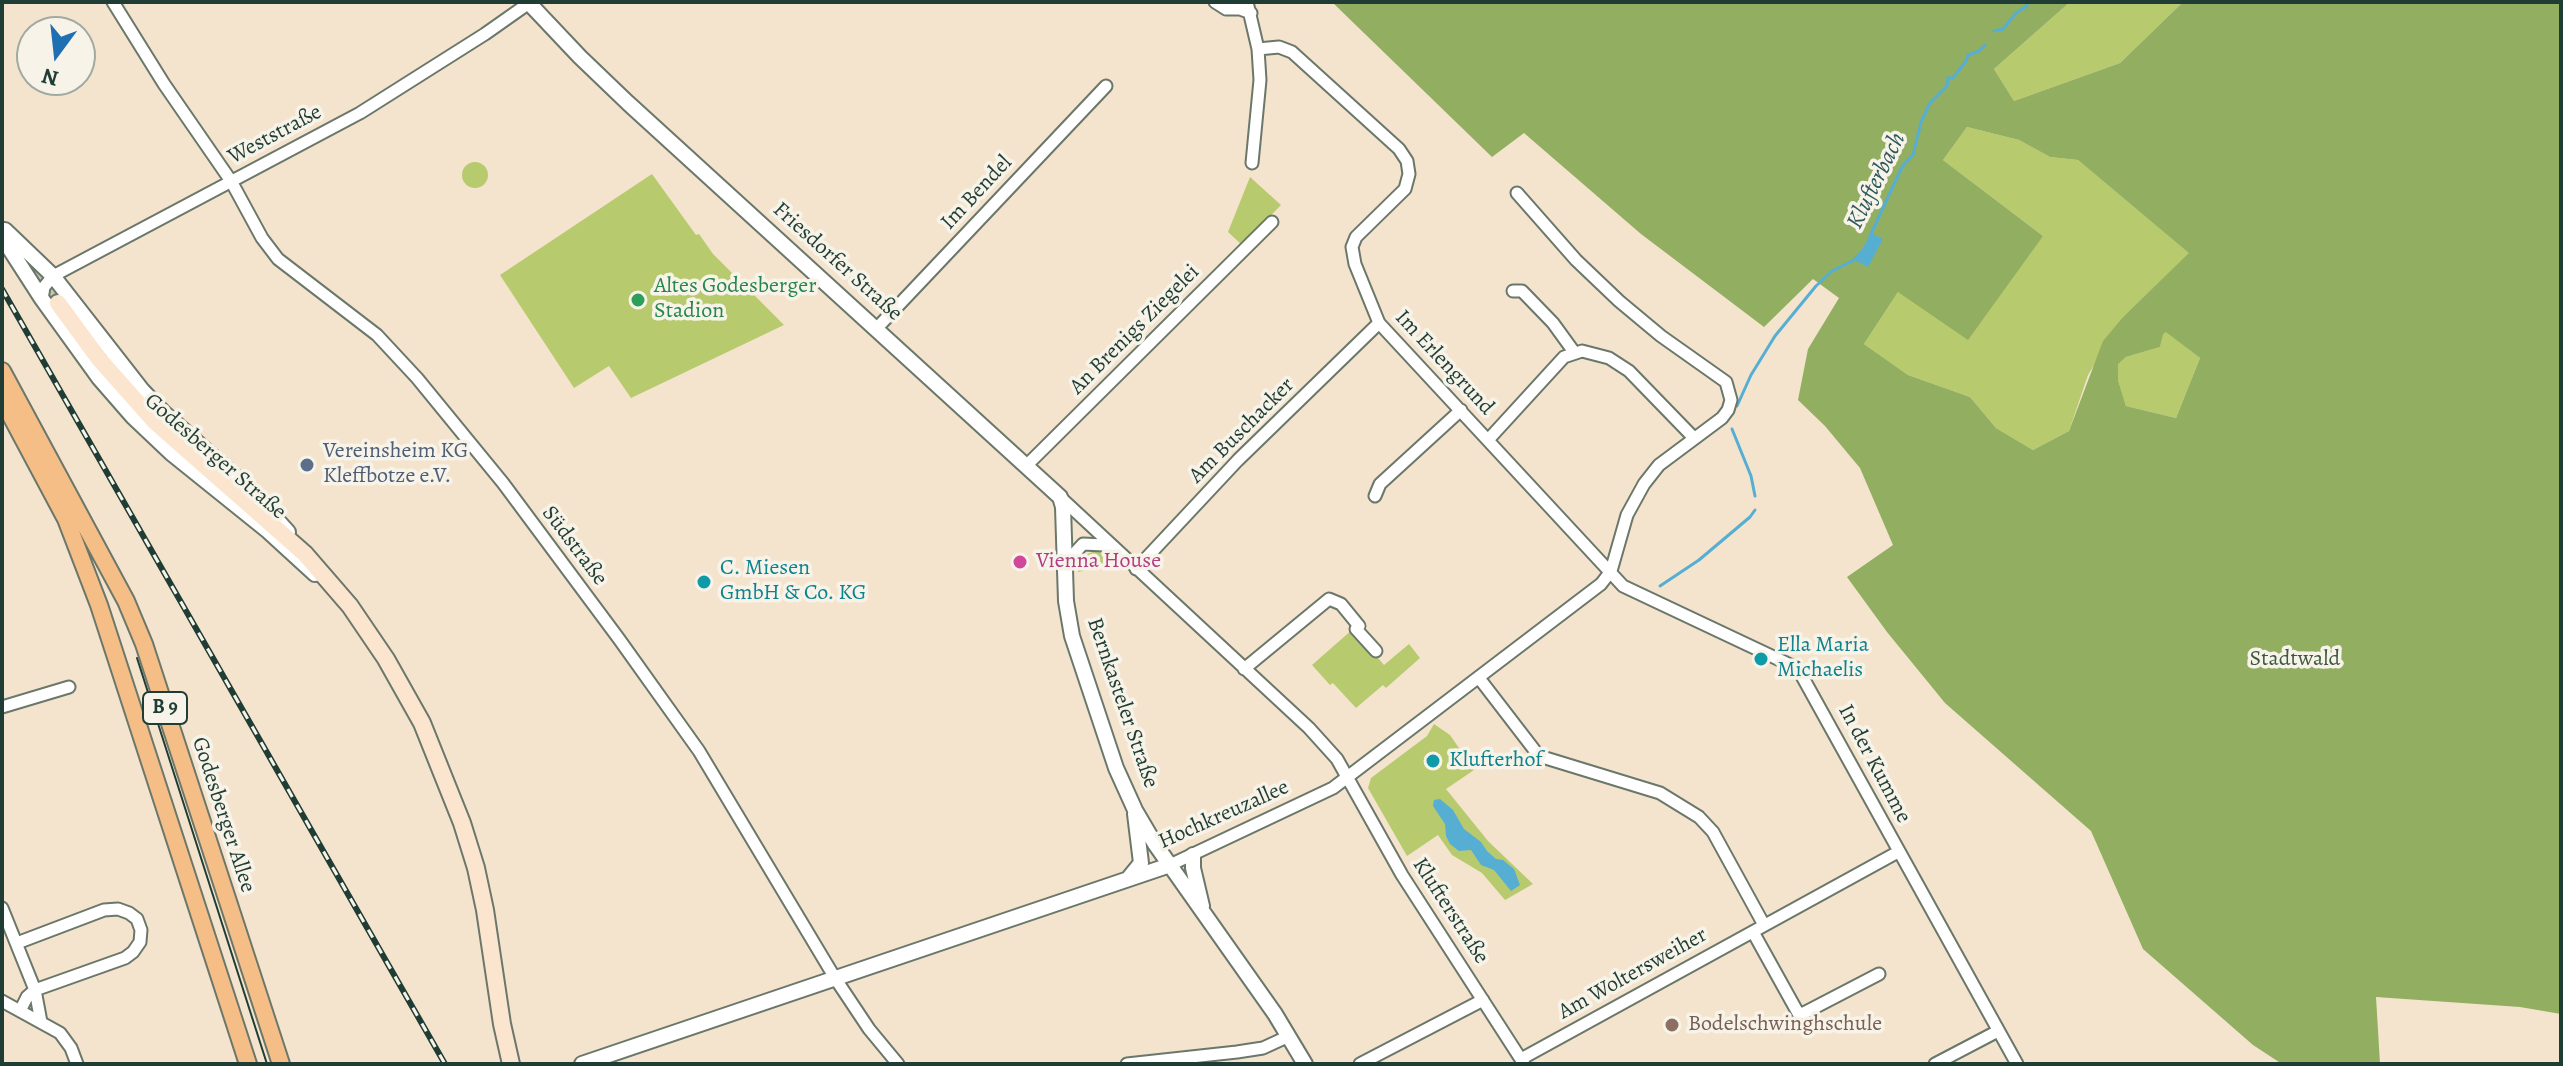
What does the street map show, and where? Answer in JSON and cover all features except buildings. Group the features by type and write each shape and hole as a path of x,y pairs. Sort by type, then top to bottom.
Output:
{"main road":[{"name":"Godesberger Straße","path":"50,301 129,396 155,422 305,554 350,606 386,659 422,723 450,788 476,868 511,1064"},
{"name":"Godesberger Allee","path":"2,371 126,601 144,644 281,1064"},
{"name":"B 9","path":"2,399 66,519 99,605 248,1064"}],"street":[{"name":"Südstraße","path":"113,2 164,84 231,181 262,238 278,259 377,335 444,409 503,483 687,732 835,978 869,1029 898,1064"},
{"name":"Weststraße","path":"53,276 360,113 485,34 529,2"},
{"name":"Friesdorfer Straße","path":"529,2 628,103 877,328 1309,728 1337,759 1347,778"},
{"path":"1215,2 1226,9 1249,7 1258,49 1260,99 1252,163"},
{"name":"Im Erlengrund","path":"1258,49 1279,47 1292,52 1399,149 1407,161 1409,174 1405,189 1356,237 1352,247 1355,264 1379,323 1611,571"},
{"name":"Im Bendel","path":"877,328 1106,86"},
{"path":"1517,193 1576,260 1619,301 1661,336 1726,382 1730,390 1731,400 1725,414 1659,465 1635,498 1623,526 1611,571"},
{"name":"An Brenigs Ziegelei","path":"1026,466 1272,222"},
{"name":"Godesberger Straße","path":"2,227 53,276 142,390 250,490 305,554"},
{"name":"Godesberger Straße","path":"2,237 50,301 99,378 133,417 171,453 268,531 350,606"},
{"name":"Godesberger Straße","path":"10,250 32,272 53,276"},
{"path":"50,301 44,287 53,276"},
{"path":"1513,291 1522,291 1553,323 1574,352"},
{"name":"Am Buschacker","path":"1136,569 1238,460 1379,323"},
{"path":"1488,440 1564,357 1574,352 1591,353 1620,364 1694,438"},
{"path":"1375,496 1380,484 1461,410"},
{"name":"Bernkasteler Straße","path":"1060,497 1063,507 1064,572 1072,636 1116,768 1135,810 1170,865 1289,1036 1305,1064"},
{"path":"1064,572 1071,557 1083,544 1104,545 1118,551"},
{"name":"Hochkreuzallee","path":"582,1064 1170,865 1325,793 1601,584 1611,571"},
{"name":"In der Kumme","path":"1611,571 1623,586 1796,668 1810,688 2017,1064"},
{"path":"1244,669 1329,599 1341,604 1359,626 1356,629 1376,651"},
{"path":"1479,678 1539,756 1660,793 1686,808 1713,832 1764,925"},
{"path":"2,707 69,687"},
{"name":"Klufterstraße","path":"1347,778 1402,875 1523,1061"},
{"path":"1127,880 1141,863 1135,810"},
{"name":"Am Woltersweiher","path":"1523,1061 1898,852"},
{"path":"1193,855 1204,914"},
{"path":"2,908 35,990 41,1022"},
{"path":"17,943 104,910 118,909 129,913 137,919 141,930 140,942 125,958 35,990 27,997 20,1011"},
{"path":"1753,932 1798,1013 1804,1013 1879,974"},
{"path":"1360,1064 1483,1000"},
{"path":"2,1001 53,1028 64,1038 77,1064"},
{"path":"1935,1064 1998,1031"},
{"path":"1127,1064 1225,1059 1263,1048 1289,1036"}],"green space":[{"name":"Stadtwald","path":"1332,2 2070,2 1994,69 2014,101 2120,63 2183,2 2561,2 2561,1014 2520,1007 2376,997 2380,1064 2282,1064 2253,1045 2143,949 2091,831 1945,703 1847,577 1893,545 1860,468 1825,426 1798,400 1808,349 1839,298 1813,279 1764,327 1641,234 1524,133 1492,157","holes":["1967,127 2019,140 2050,157 2078,160 2189,253 2124,316 2103,341 2069,431 2033,450 1996,428 1970,397 1908,375 1864,344 1898,292 1968,340 2043,236 1943,160","2166,332 2200,358 2176,418 2126,406 2118,380 2118,364 2126,357 2160,347"]},
{"path":"2070,2 2183,2 2120,63 2014,101 1994,69"},
{"path":"1967,127 2019,140 2050,157 2078,160 2190,253 2124,316 2088,375 2069,431 2033,450 1996,428 1970,397 1908,375 1864,344 1898,292 2043,236 1943,160"},
{"path":"475,162 484,166 488,175 484,184 475,188 466,184 462,175 466,166"},
{"name":"Altes Godesberger Stadion","path":"652,174 696,235 699,234 713,254 784,325 631,398 609,366 574,388 500,275"},
{"path":"1250,177 1281,205 1242,245 1228,232"},
{"path":"2166,331 2200,358 2176,418 2126,406 2118,380 2117,364 2126,357 2160,347 2162,334"},
{"path":"1098,550 1111,560 1105,566 1078,572 1085,555"},
{"path":"1353,629 1384,665 1409,644 1420,658 1386,688 1383,685 1356,708 1312,665"},
{"path":"1434,724 1450,735 1474,770 1446,789 1488,841 1533,884 1505,900 1482,873 1452,855 1438,835 1407,856 1368,788 1371,778 1427,736"}],"water":[{"path":"1871,233 1883,239 1868,267 1856,261"},
{"path":"1440,799 1487,851 1514,869 1520,885 1511,891 1494,870 1481,865 1471,850 1459,851 1450,844 1445,824 1433,806 1434,800"}],"waterway":[{"name":"Klufterbach","path":"1994,31 2003,29 2016,13 2027,6 2027,2"},
{"name":"Klufterbach","path":"1870,236 1902,167 1913,155 1921,122 1930,103 1947,86 1948,78 1953,78 1968,55 1985,45"},
{"name":"Klufterbach","path":"1737,406 1751,375 1775,336 1816,286 1832,271 1854,260 1863,250"},
{"name":"Klufterbach","path":"1732,429 1751,476 1755,496"},
{"name":"Klufterbach","path":"1660,586 1699,560 1755,510"}],"tunnel":[{"path":"17,251 58,303"}],"tram line":[{"path":"137,658 267,1064"}],"railway":[{"path":"2,289 445,1064"}],"place":[{"name":"Altes Godesberger Stadion","path":"638,300"},
{"name":"Vereinsheim KG Kleffbotze e.V.","path":"307,465"},
{"name":"Vienna House","path":"1020,562"},
{"name":"C. Miesen GmbH & Co. KG","path":"704,582"},
{"name":"Ella Maria Michaelis","path":"1761,659"},
{"name":"Klufterhof","path":"1433,761"},
{"name":"Bodelschwinghschule","path":"1672,1025"}]}
